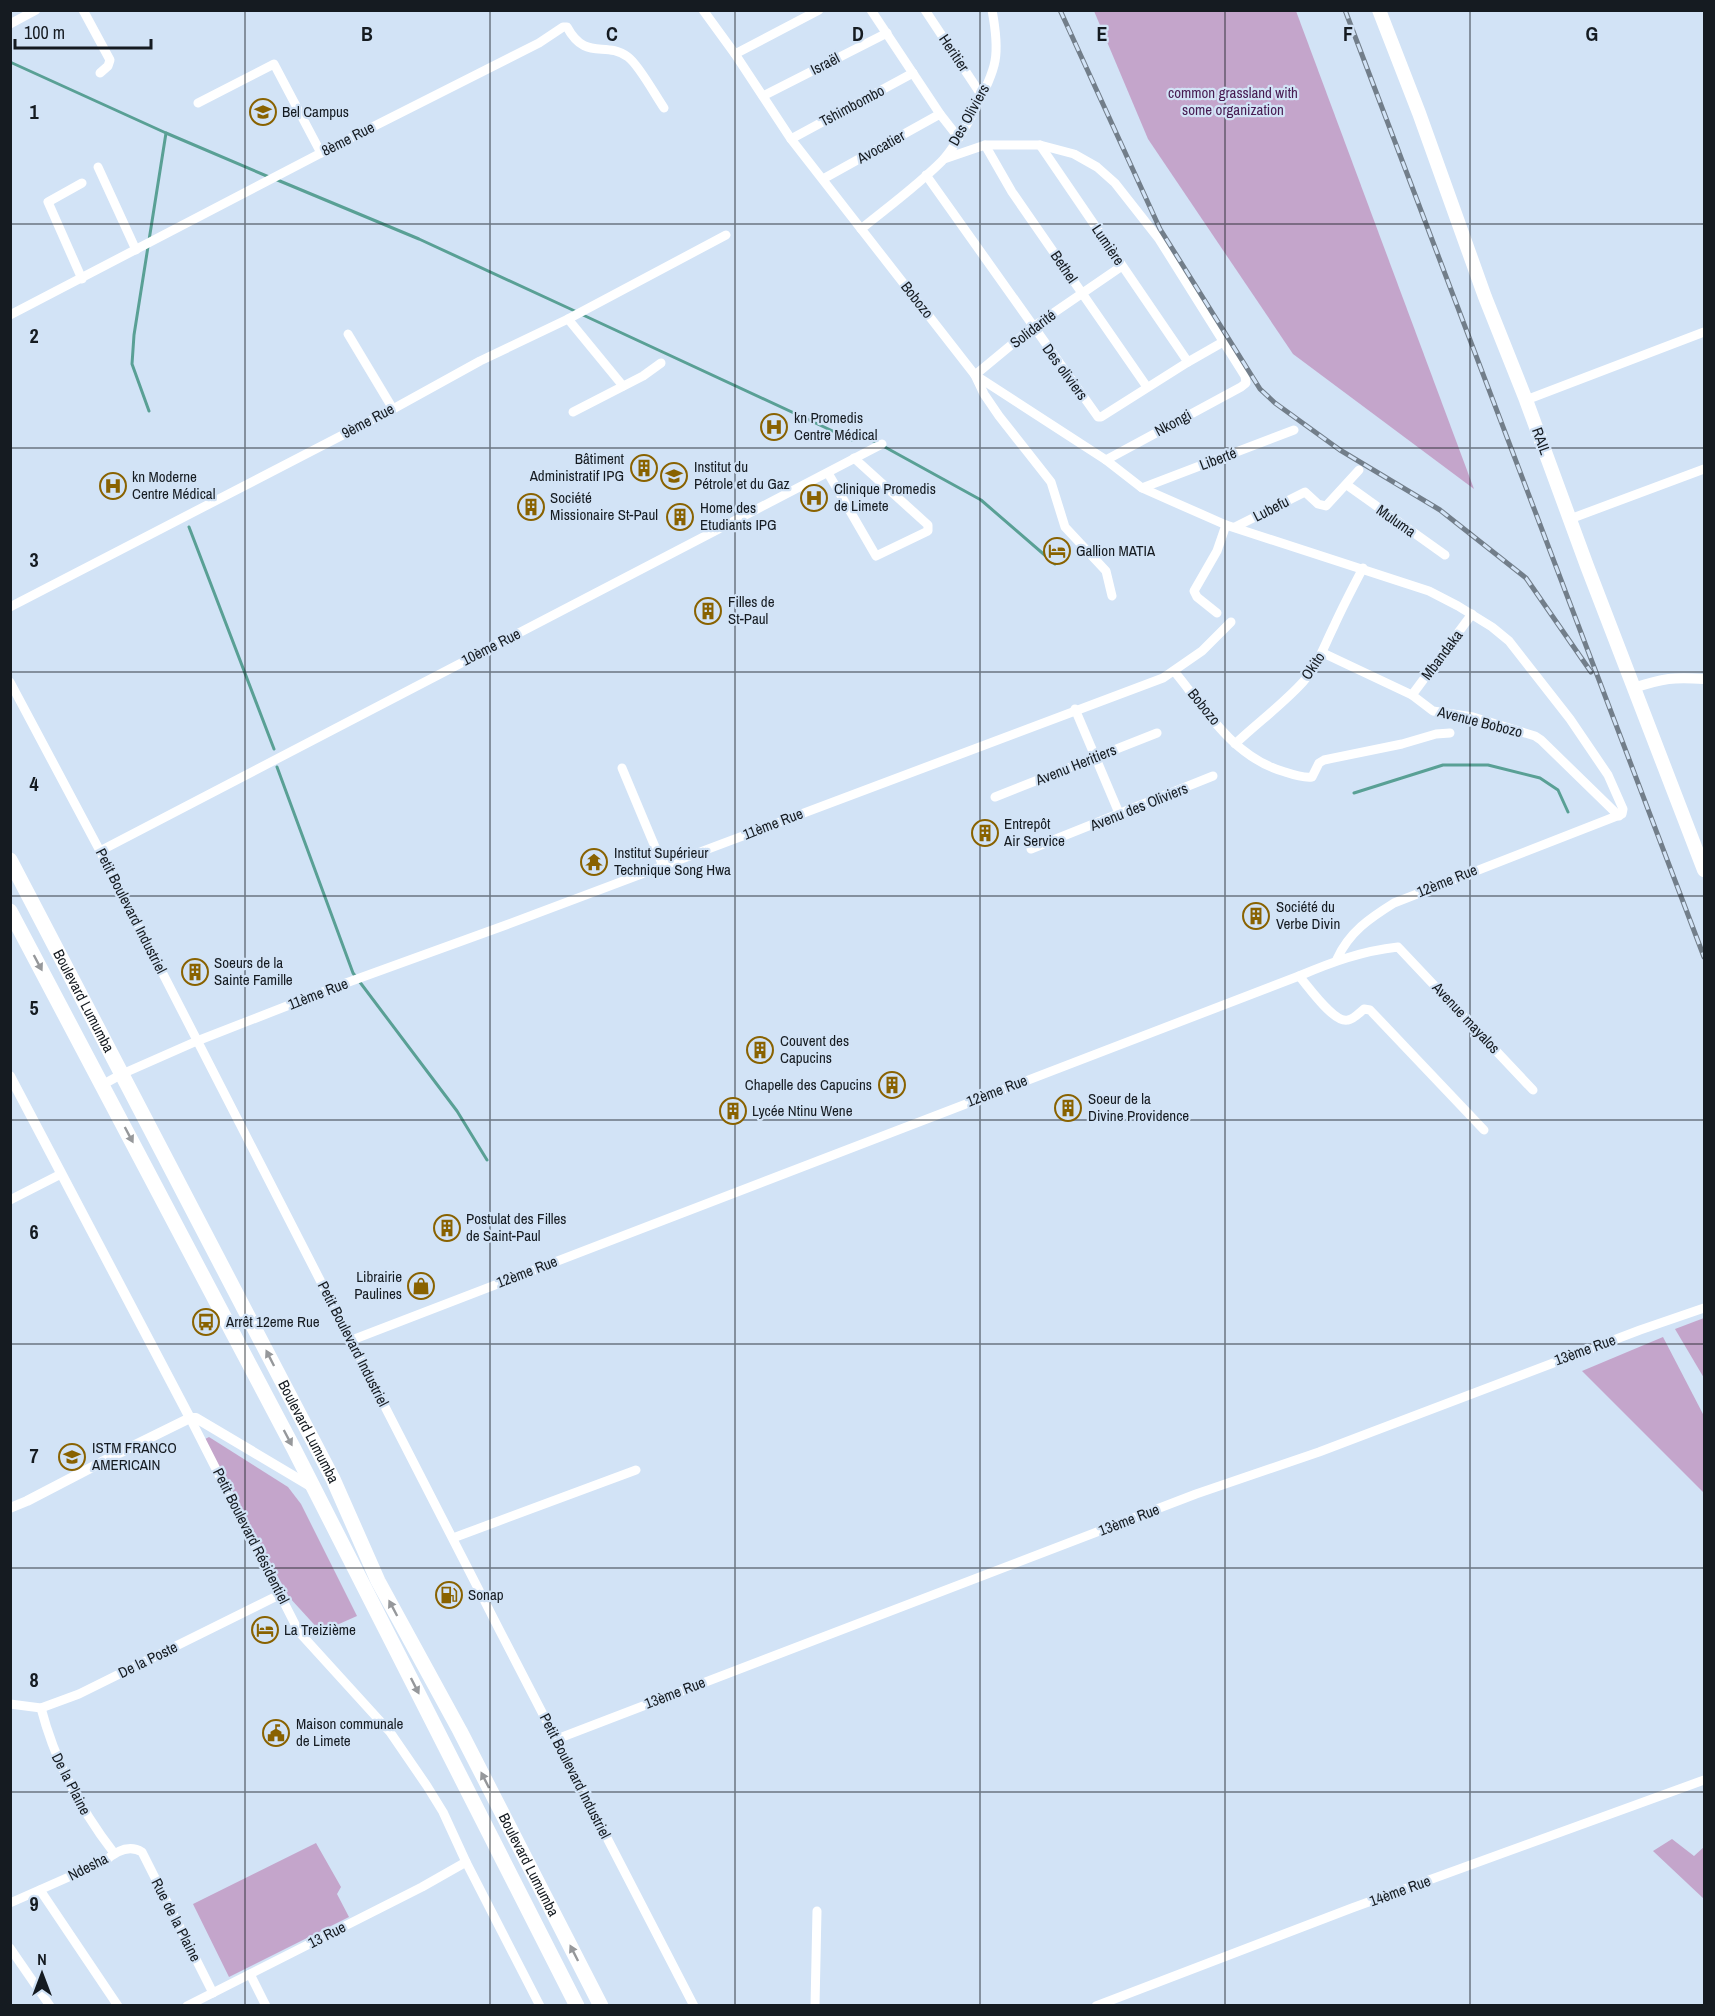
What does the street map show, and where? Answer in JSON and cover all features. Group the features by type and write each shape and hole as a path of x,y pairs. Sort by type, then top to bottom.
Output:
{"highway":[{"name":"Boulevard Lumumba","path":"10,860 16,880 122,1074 333,1479 378,1581 460,1731 601,2006"},
{"name":"Boulevard Lumumba","path":"10,911 294,1449 577,2006"}],"main road":[{"name":"RAIL","path":"1379,10 1419,113 1485,297 1704,870"}],"street":[{"path":"10,24 36,10"},
{"path":"83,10 110,60 108,66 100,73"},
{"name":"Bobozo","path":"703,10 791,139 975,375 984,394 999,416 1051,482 1065,526 1106,571 1112,596"},
{"path":"735,54 819,10"},
{"path":"872,10 940,114 958,137"},
{"name":"Heritier","path":"926,10 982,96"},
{"name":"Des Oliviers","path":"861,229 944,159 958,137 982,96 996,60 996,30 992,10"},
{"name":"8ème Rue","path":"10,315 321,153 539,43 563,27 567,27 573,38 582,46 620,52 629,57 664,108"},
{"name":"Israël","path":"763,96 887,33"},
{"path":"198,103 274,64 321,153"},
{"name":"Tshimbombo","path":"791,139 913,73"},
{"name":"Avocatier","path":"823,179 940,114"},
{"path":"944,159 985,145 1040,145 1074,154 1097,167 1115,183 1159,239 1223,342 1147,387"},
{"name":"Bethel","path":"985,145 1012,192 1147,387"},
{"name":"Lumière","path":"1040,145 1188,362"},
{"path":"98,167 136,250"},
{"path":"926,175 1033,327"},
{"path":"82,183 48,202 82,279"},
{"name":"9ème Rue","path":"10,607 726,235"},
{"name":"Solidarité","path":"975,375 1033,327 1122,266"},
{"path":"568,319 623,386"},
{"name":"Des oliviers","path":"1033,327 1098,417 1147,387"},
{"path":"1526,400 1704,332"},
{"path":"348,334 393,409"},
{"name":"Nkongi","path":"1106,460 1241,387 1246,382 1245,376 1223,342"},
{"path":"573,412 643,376 661,363"},
{"path":"975,375 1106,460 1142,488 1231,526 1429,591 1473,614 1509,641 1570,719 1608,776 1623,809 1621,815"},
{"name":"Liberté","path":"1142,488 1294,430"},
{"name":"10ème Rue","path":"100,851 882,444"},
{"path":"828,473 876,556 928,531 928,525 854,458"},
{"path":"1570,519 1704,469"},
{"name":"Lubefu","path":"1231,526 1305,492 1318,504 1326,506 1359,470"},
{"name":"Muluma","path":"1347,485 1445,555"},
{"path":"1217,613 1197,597 1194,591 1231,526"},
{"name":"Okito","path":"1235,744 1304,681 1323,653 1363,568"},
{"name":"Mbandaka","path":"1412,695 1473,614"},
{"name":"11ème Rue","path":"102,1085 197,1041 346,983 1163,678 1202,651 1231,622"},
{"name":"Avenue Bobozo","path":"1323,653 1412,695 1433,711 1484,720 1541,740 1621,815"},
{"name":"Bobozo","path":"1174,670 1235,744"},
{"path":"1634,688 1660,679 1704,680"},
{"name":"Petit Boulevard Industriel","path":"10,682 100,851 694,2006"},
{"path":"1075,709 1119,813"},
{"name":"Avenu Heritiers","path":"995,797 1157,733"},
{"name":"Avenue Bobozo","path":"1235,744 1251,758 1267,767 1308,777 1315,774 1319,764 1324,760 1401,744 1436,734 1450,734"},
{"path":"622,768 663,866"},
{"name":"Avenu des Oliviers","path":"1031,849 1119,813 1166,797 1213,776"},
{"name":"12ème Rue","path":"352,1340 1299,976 1337,959 1364,923 1394,903 1621,815"},
{"name":"Avenue mayalos","path":"1337,959 1377,949 1398,947 1533,1090"},
{"path":"1299,976 1341,1021 1351,1019 1364,1009 1370,1010 1484,1130"},
{"name":"Petit Boulevard Résidentiel","path":"10,1076 190,1418 299,1632 390,1732 427,1786 540,2006"},
{"path":"10,1200 61,1174"},
{"name":"13ème Rue","path":"557,1739 1196,1494 1319,1452 1536,1368 1704,1308"},
{"path":"10,1508 190,1418 202,1420 312,1487"},
{"path":"453,1538 636,1470"},
{"name":"De la Poste","path":"10,1704 41,1708 89,1689 281,1594"},
{"name":"De la Plaine","path":"41,1708 50,1743 82,1810 114,1853"},
{"name":"14ème Rue","path":"1096,2006 1352,1908 1704,1780"},
{"name":"Ndesha","path":"10,1903 105,1861 114,1853 137,1849"},
{"name":"Rue de la Plaine","path":"137,1849 142,1852 213,1993"},
{"name":"13 Rue","path":"187,2006 466,1863"},
{"path":"40,1890 118,2006"},
{"path":"815,2006 817,1911"},
{"path":"10,1947 50,2006"},
{"path":"250,1974 266,2006"}],"green space":[{"name":"common grassland with some organization","path":"1094,11 1296,11 1474,489 1293,354 1148,139"},
{"path":"1704,1318 1704,1378 1675,1329"},
{"path":"1663,1337 1704,1416 1704,1493 1582,1371"},
{"path":"209,1437 288,1487 301,1504 357,1616 321,1632 289,1597 203,1440"},
{"path":"1672,1839 1694,1856 1704,1847 1704,1899 1653,1851"},
{"path":"316,1843 341,1887 337,1894 349,1917 229,1977 193,1904"}],"waterway":[{"path":"10,62 269,177"},
{"path":"149,411 132,364 134,335 166,133"},
{"path":"275,179 419,239 577,312"},
{"path":"583,315 852,440 868,438 877,443"},
{"path":"883,446 981,500 1055,564"},
{"path":"189,527 274,749"},
{"path":"1354,793 1443,765 1488,765 1540,778 1558,790 1568,812"},
{"path":"277,767 353,973 457,1111 487,1160"}],"railway":[{"path":"1060,10 1160,229 1260,389 1275,403 1340,450 1440,510 1526,578 1591,672"},
{"path":"1345,10 1704,957"}],"place":[{"name":"Bel Campus","path":"263,112"},
{"name":"kn Promedis Centre Médical","path":"774,427"},
{"name":"Bâtiment Administratif IPG","path":"644,468"},
{"name":"Institut du Pétrole et du Gaz","path":"674,476"},
{"name":"kn Moderne Centre Médical","path":"113,486"},
{"name":"Clinique Promedis de Limete","path":"814,498"},
{"name":"Société Missionaire St-Paul","path":"531,507"},
{"name":"Home des Etudiants IPG","path":"680,517"},
{"name":"Gallion MATIA","path":"1057,551"},
{"name":"Filles de St-Paul","path":"708,611"},
{"name":"Entrepôt Air Service","path":"985,833"},
{"name":"Institut Supérieur Technique Song Hwa","path":"594,862"},
{"name":"Société du Verbe Divin","path":"1256,916"},
{"name":"Soeurs de la Sainte Famille","path":"195,972"},
{"name":"Couvent des Capucins","path":"760,1050"},
{"name":"Chapelle des Capucins","path":"892,1085"},
{"name":"Soeur de la Divine Providence","path":"1068,1108"},
{"name":"Lycée Ntinu Wene","path":"733,1111"},
{"name":"Postulat des Filles de Saint-Paul","path":"447,1228"},
{"name":"Librairie Paulines","path":"421,1286"},
{"name":"Arrêt 12eme Rue","path":"206,1322"},
{"name":"ISTM FRANCO AMERICAIN","path":"72,1457"},
{"name":"Sonap","path":"449,1595"},
{"name":"La Treizième","path":"265,1630"},
{"name":"Maison communale de Limete","path":"276,1733"}]}
